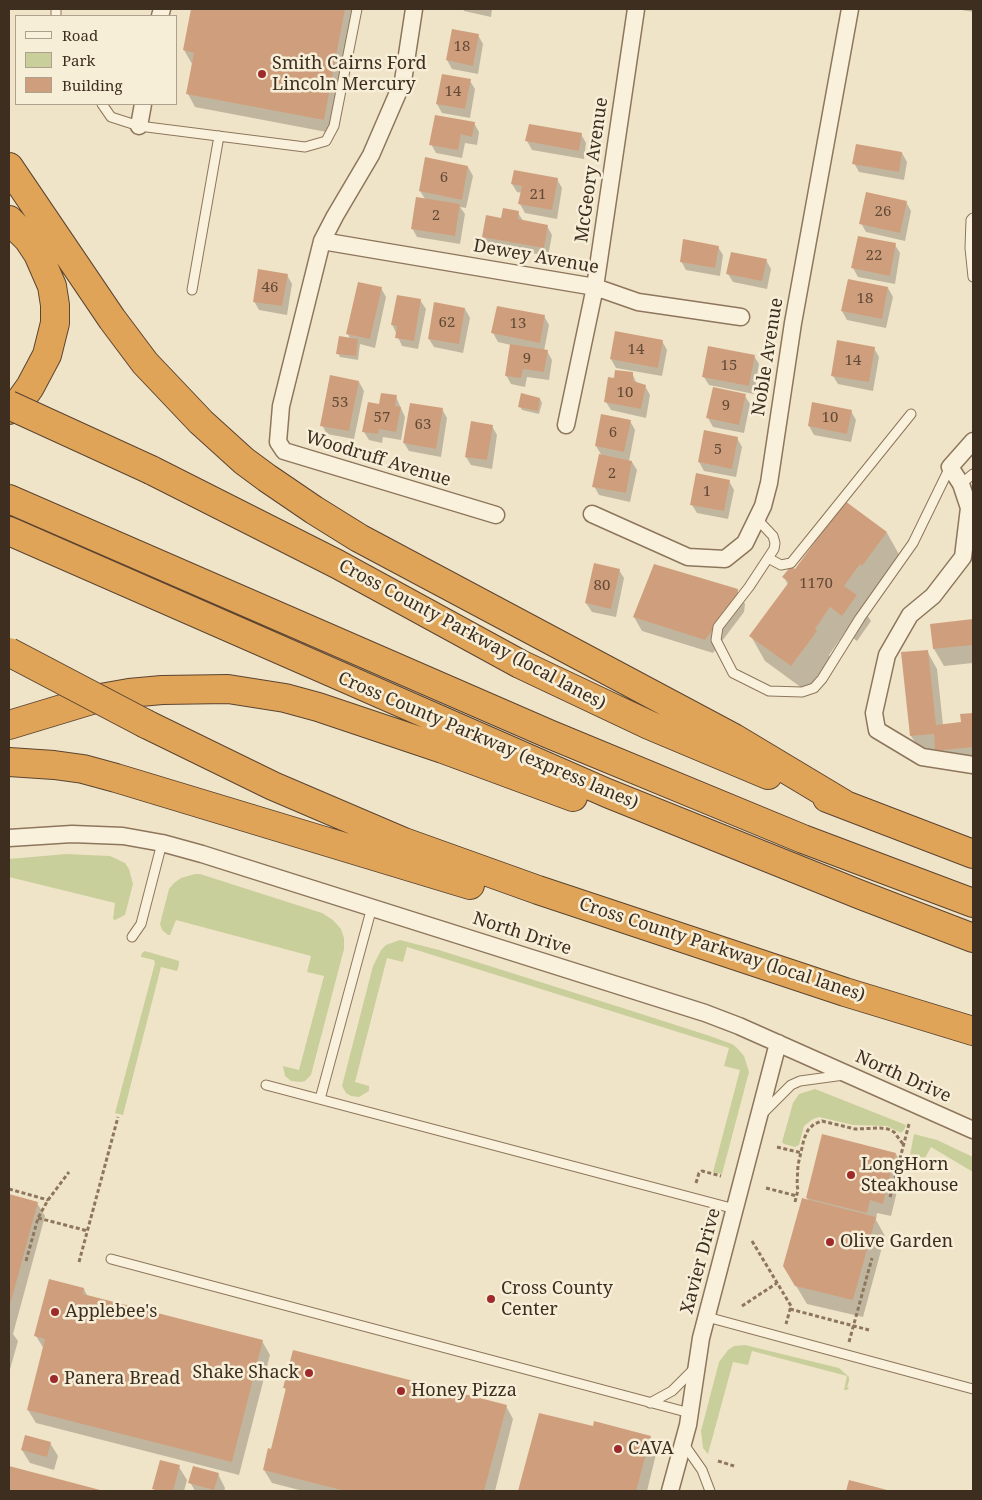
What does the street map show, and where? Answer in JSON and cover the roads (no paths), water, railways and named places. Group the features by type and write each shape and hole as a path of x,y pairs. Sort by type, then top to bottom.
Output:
{"highway":[{"path":"9,168 106,312 145,363 201,422 244,461 314,510 359,538 734,738 844,804"},
{"path":"9,220 28,239 38,254 52,286 55,305 55,323 47,355 40,370 20,401 9,410"},
{"name":"Cross County Parkway (local lanes)","path":"9,405 151,470 337,564 458,632 584,696 705,749 973,854"},
{"name":"Cross County Parkway (express lanes)","path":"9,499 567,742 786,832 973,903"},
{"name":"Cross County Parkway (express lanes)","path":"9,531 607,793 973,938"},
{"name":"Cross County Parkway (local lanes)","path":"9,652 146,724 273,786 404,842 538,890 845,992 973,1031"},
{"path":"9,725 95,699 162,690 228,689 285,698 396,732 626,816 861,895"},
{"path":"9,762 54,765 91,771 150,787 574,916 672,934"},
{"path":"845,992 973,1047"}],"street":[{"name":"Woodruff Avenue","path":"414,9 403,81 371,156 322,241 280,406 278,442 284,451 496,515"},
{"name":"McGeory Avenue","path":"566,425 595,287 636,9"},
{"name":"Noble Avenue","path":"592,514 688,556 725,558 745,543 763,506 769,483 793,323 850,9"},
{"path":"139,126 143,105"},
{"name":"Dewey Avenue","path":"322,241 595,287 638,302 741,317"},
{"path":"973,440 950,467 967,479 969,508 963,557 933,596 910,614 887,655 874,713 877,730 922,757 973,765"},
{"name":"North Drive","path":"9,838 43,835 103,834 162,843 372,907 704,1013 739,1026 973,1130"},
{"name":"Xavier Drive","path":"670,1491 690,1413 701,1338 778,1043"}],"lane":[{"path":"103,105 111,117 139,126 305,148 326,141 334,126 357,9"},
{"path":"192,290 219,136"},
{"path":"973,218 971,220 970,248 973,277"},
{"path":"768,558 781,565 791,563 911,414"},
{"path":"757,519 773,536 774,549 749,587 718,628 716,640 733,673 769,691 802,692 814,688 822,679 860,618 912,543 950,467"},
{"path":"132,938 141,924 162,843"},
{"path":"320,1099 372,907"},
{"path":"759,1117 791,1085 800,1081 848,1074"},
{"path":"266,1085 735,1209"},
{"path":"111,1259 690,1413"},
{"path":"707,1317 973,1389"},
{"path":"650,1403 672,1391 697,1365"},
{"path":"683,1443 702,1470 710,1491"}],"place":[{"name":"Smith Cairns Ford Lincoln Mercury","path":"262,74"},
{"name":"LongHorn Steakhouse","path":"851,1175"},
{"name":"Olive Garden","path":"830,1242"},
{"name":"Cross County Center","path":"491,1299"},
{"name":"Applebee's","path":"55,1312"},
{"name":"Shake Shack","path":"309,1373"},
{"name":"Panera Bread","path":"54,1379"},
{"name":"Honey Pizza","path":"401,1391"},
{"name":"CAVA","path":"618,1449"}]}
